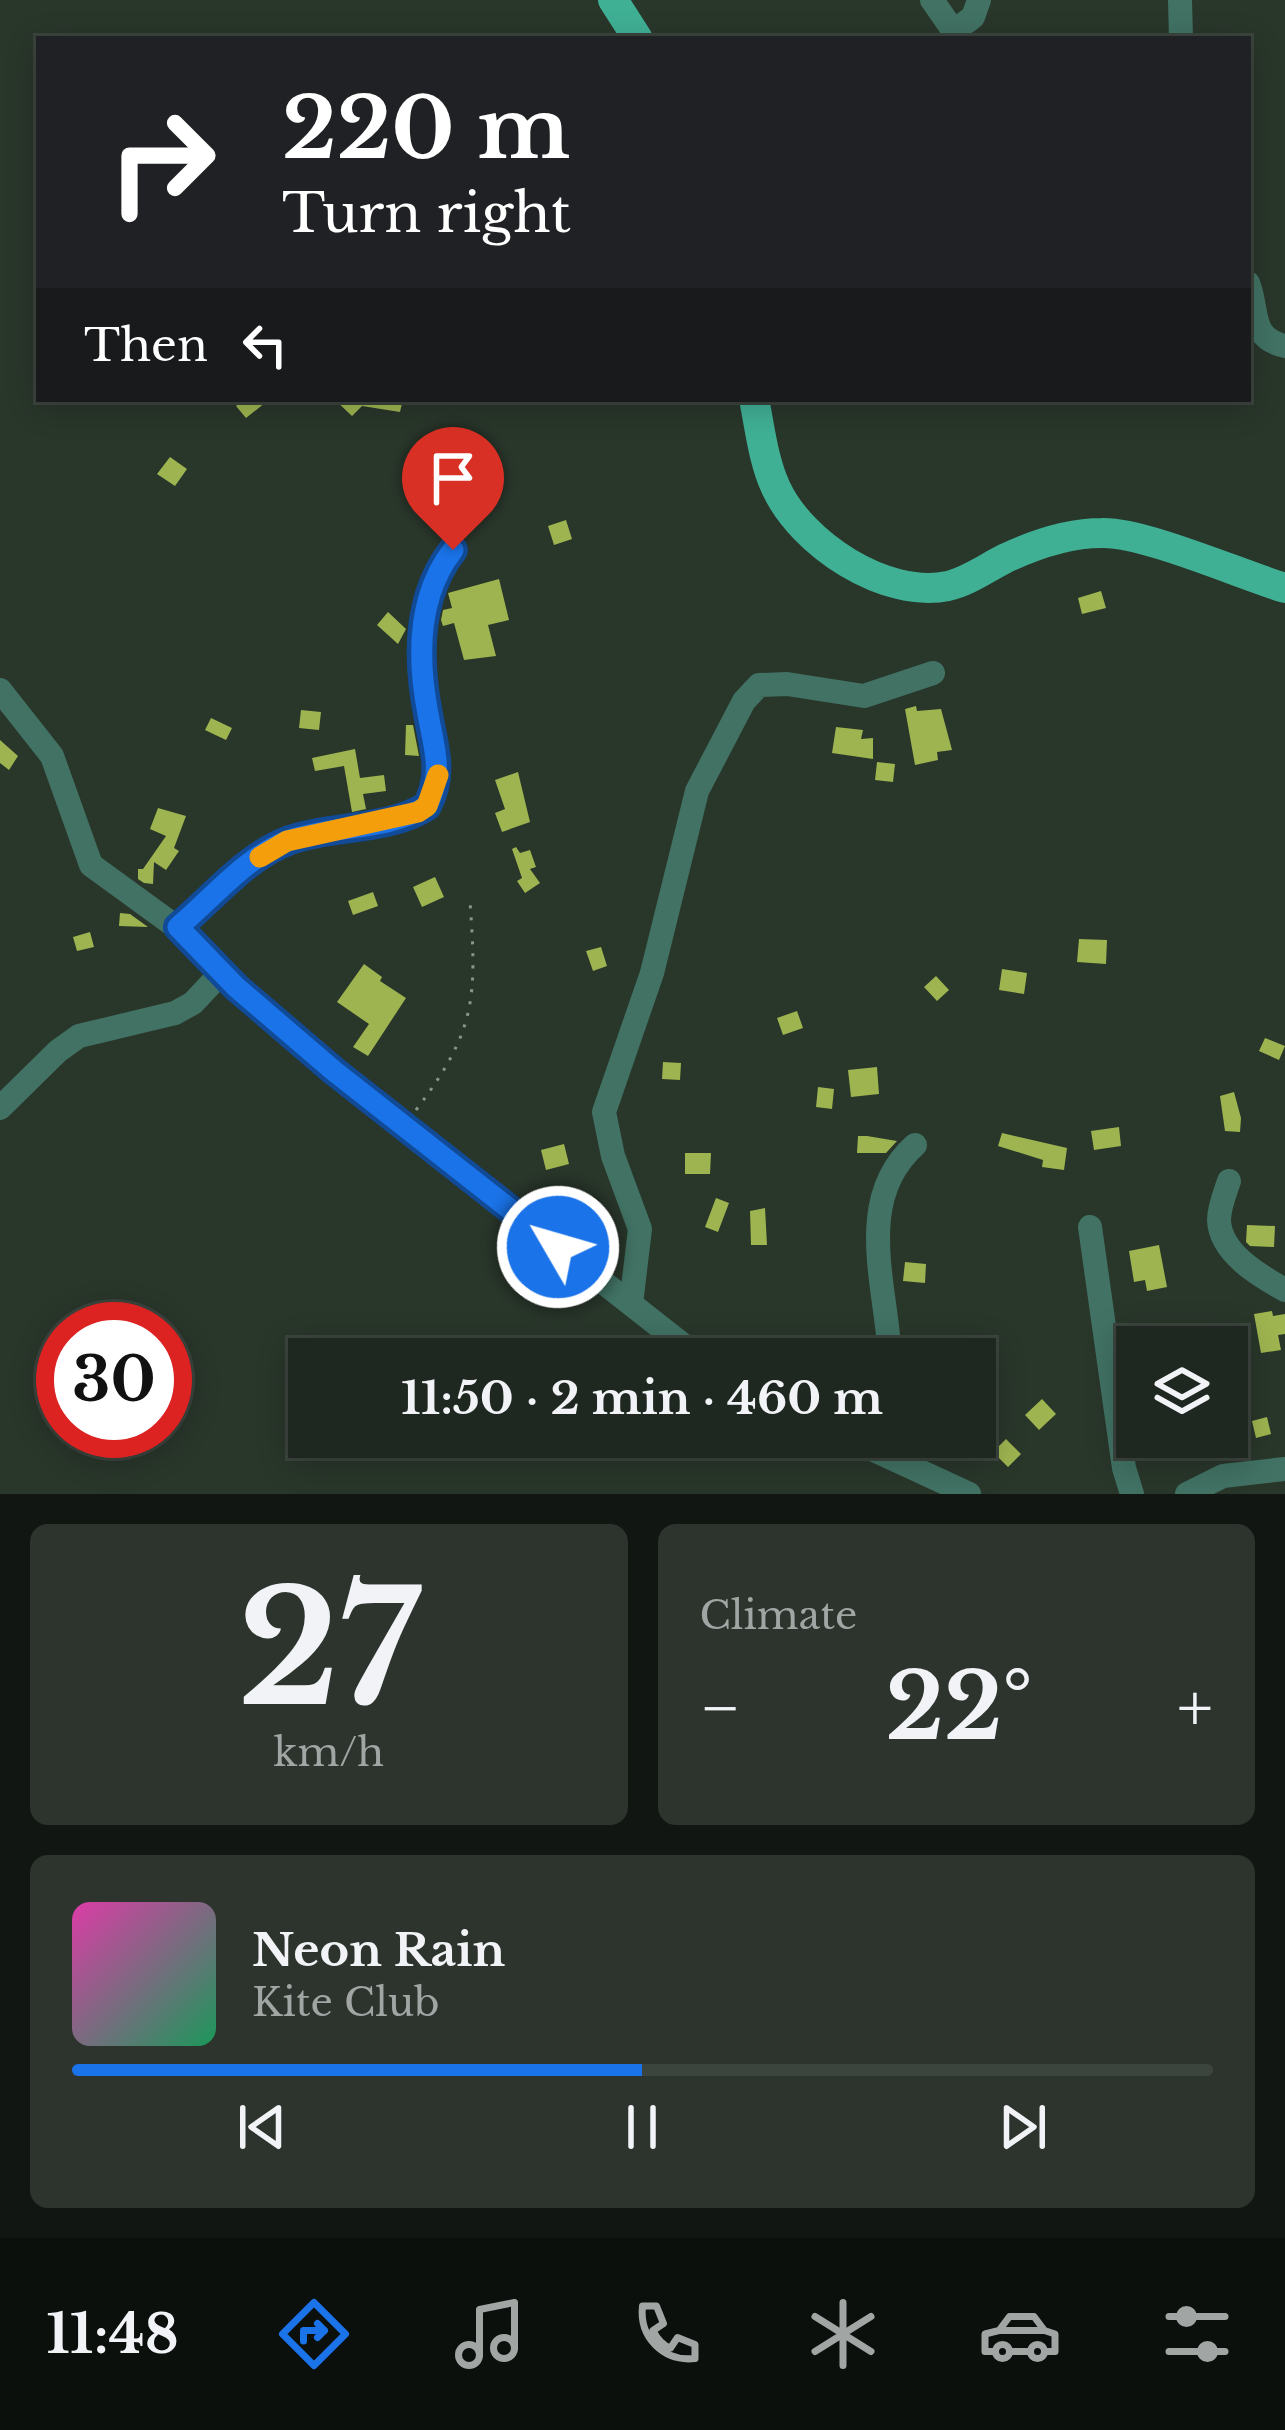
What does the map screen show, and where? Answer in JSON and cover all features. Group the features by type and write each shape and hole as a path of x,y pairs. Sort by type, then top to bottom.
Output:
{"main road":[{"path":"613,0 636,36"},
{"path":"755,402 766,461 787,506 853,568 878,578 915,587 946,586 1057,537 1106,532 1285,588"}],"street":[{"path":"932,0 956,35 974,17 979,0"},
{"path":"1180,0 1181,36"},
{"path":"1253,334 1285,346"},
{"path":"178,927 242,869 287,841 407,816 427,806 438,778 438,758 424,689 423,605 434,575 453,550"},
{"path":"631,1304 640,1229 604,1125 604,1112 652,973 697,791 744,701 759,686 787,684 865,696 933,673"},
{"path":"0,690 52,756 91,866 178,927 221,973 404,1126 674,1338"},
{"path":"0,1108 80,1036 175,1013 193,1003 221,973"},
{"path":"888,1338 877,1217 899,1159 915,1144"},
{"path":"1229,1181 1220,1208 1222,1234 1245,1264 1285,1290"},
{"path":"1090,1227 1132,1494"},
{"path":"897,1458 969,1494"},
{"path":"1187,1494 1223,1476 1285,1469"}],"path":[{"path":"404,1126 453,1058 466,1030 473,950 470,902"}],"building":[{"path":"241,402 266,402 246,418 236,406"},
{"path":"337,402 402,402 400,412 362,406 352,416"},
{"path":"170,457 187,469 175,486 157,474"},
{"path":"566,520 572,539 554,545 548,526"},
{"path":"499,579 509,620 488,625 496,656 464,660 454,623 443,626 441,620 443,610 452,608 448,593"},
{"path":"1101,591 1106,608 1082,614 1078,598"},
{"path":"388,612 406,629 398,644 377,625"},
{"path":"916,706 917,711 941,709 952,750 937,752 938,760 915,765 905,709"},
{"path":"301,710 321,712 319,730 299,728"},
{"path":"211,718 232,728 226,740 205,730"},
{"path":"406,725 413,725 419,756 405,755"},
{"path":"836,727 863,730 861,739 873,738 873,759 832,753"},
{"path":"0,740 18,756 9,770 0,763"},
{"path":"355,749 360,778 384,775 386,791 363,794 366,809 352,812 344,766 315,771 312,758"},
{"path":"877,762 895,764 893,782 875,780"},
{"path":"518,772 530,822 502,832 495,813 505,809 495,780"},
{"path":"158,808 186,816 174,848 179,851 166,870 154,862 153,884 144,883 138,879 138,869 143,869 166,836 150,829"},
{"path":"512,849 520,853 530,850 536,867 530,869 540,883 525,893 517,881 522,878"},
{"path":"435,877 444,897 422,907 413,887"},
{"path":"373,892 378,906 353,915 348,901"},
{"path":"120,913 130,914 148,927 119,926"},
{"path":"90,932 94,947 77,951 73,937"},
{"path":"1079,939 1107,940 1106,964 1077,962"},
{"path":"601,947 607,966 593,971 586,951"},
{"path":"364,964 406,998 368,1056 353,1047 369,1024 337,1002"},
{"path":"1002,969 1027,973 1024,994 999,990"},
{"path":"936,976 949,990 937,1001 924,987"},
{"path":"797,1011 803,1028 783,1035 777,1018"},
{"path":"1265,1038 1285,1046 1279,1060 1259,1051"},
{"path":"663,1062 681,1063 680,1080 662,1079"},
{"path":"877,1067 879,1094 851,1097 848,1070"},
{"path":"818,1087 834,1089 832,1109 816,1107"},
{"path":"1234,1092 1240,1132 1225,1131 1220,1096"},
{"path":"1119,1127 1121,1146 1094,1150 1091,1131"},
{"path":"1002,1133 1067,1148 1064,1170 1042,1167 1043,1160 998,1146"},
{"path":"858,1136 897,1141 886,1153 857,1153"},
{"path":"564,1144 569,1164 546,1170 541,1150"},
{"path":"685,1153 711,1153 710,1174 685,1174"},
{"path":"716,1198 729,1203 718,1232 705,1227"},
{"path":"765,1208 767,1245 751,1245 750,1211"},
{"path":"1247,1225 1275,1226 1274,1247 1250,1246"},
{"path":"1159,1245 1167,1287 1147,1291 1145,1280 1134,1282 1129,1251"},
{"path":"905,1262 926,1264 925,1283 903,1281"},
{"path":"1272,1311 1273,1316 1285,1314 1285,1334 1278,1335 1281,1350 1261,1353 1254,1314"},
{"path":"1042,1399 1056,1414 1039,1430 1025,1415"},
{"path":"1267,1417 1271,1434 1256,1438 1252,1421"},
{"path":"1006,1439 1021,1454 1008,1467 996,1449"}],"slow traffic":[{"path":"260,857 287,841 418,812 427,806 438,775"}],"route":[{"path":"453,550 434,575 423,605 424,689 438,758 438,778 427,806 407,816 287,841 242,869 178,927 236,987 334,1071 558,1247"}]}
